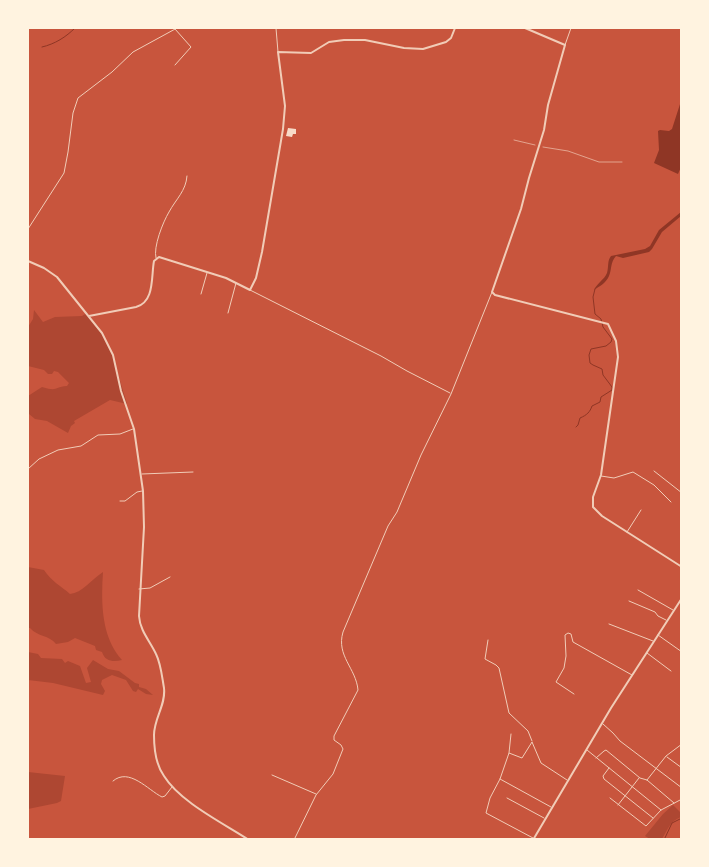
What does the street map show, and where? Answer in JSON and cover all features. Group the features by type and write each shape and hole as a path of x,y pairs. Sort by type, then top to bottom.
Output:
{"street":[{"path":"28,229 64,173 73,113 78,98 112,72 133,52 176,28 191,46 175,65"},
{"path":"250,290 256,278 262,252 283,129 285,106 276,28"},
{"path":"278,52 311,53 329,42 344,40 365,40 404,48 423,49 446,42 451,38 455,28"},
{"path":"525,28 565,44"},
{"path":"294,840 316,794 331,777 335,769 342,749 341,745 334,740 334,736 358,692 356,681 340,643 343,632 387,528 397,512 417,464 451,394 492,292 521,209 544,130 548,106 565,44 571,28"},
{"path":"89,316 144,304 149,296 156,258 156,247 161,232 170,210 185,188 187,176"},
{"path":"156,258 164,257 236,283 374,352 451,394"},
{"path":"28,261 44,268 57,277 102,333 113,356 134,429 143,491 144,527 139,589 139,620 158,659 164,695 163,704 155,726 155,747 161,771 172,787 191,802 249,840"},
{"path":"201,294 208,272"},
{"path":"228,312 236,283"},
{"path":"492,292 507,299 607,323 616,341 618,352 601,476 592,501 593,507 602,516 682,568"},
{"path":"28,469 41,458 58,450 80,446 98,435 120,434 134,429"},
{"path":"654,471 682,493"},
{"path":"141,474 192,472"},
{"path":"601,476 614,478 633,472 654,486 671,502"},
{"path":"120,501 125,501 137,492 143,491"},
{"path":"627,532 641,510"},
{"path":"139,589 150,588 170,577"},
{"path":"638,590 674,610"},
{"path":"511,734 510,753 490,798 486,813 533,839 632,675 681,600"},
{"path":"629,601 655,612 666,621"},
{"path":"609,624 654,641"},
{"path":"574,694 556,682 564,668 566,656 565,635 568,632 571,634 573,642 632,675"},
{"path":"658,634 682,652"},
{"path":"488,640 485,659 499,668 509,713 528,731 541,763 568,780"},
{"path":"647,652 671,671"},
{"path":"602,724 614,733 620,741 682,788"},
{"path":"510,753 522,758 532,742"},
{"path":"647,780 666,756 682,744"},
{"path":"587,750 661,810"},
{"path":"596,758 606,750 640,778 647,780 674,803"},
{"path":"666,756 682,768"},
{"path":"678,766 682,763"},
{"path":"610,768 603,778 653,818"},
{"path":"272,775 316,794"},
{"path":"113,781 121,776 129,776 162,797 172,787"},
{"path":"618,804 640,778"},
{"path":"500,779 552,807"},
{"path":"507,798 545,818"},
{"path":"610,798 646,826 661,810 682,799"}],"path":[{"path":"514,140 568,151 599,162 622,162"}],"shaded area":[{"path":"681,101 682,165 678,174 654,163 659,150 658,131 669,131 672,129"},
{"path":"681,212 681,216 662,232 649,252 623,258 616,256 608,278 594,290 607,273 611,256 645,249 650,246 659,230"},
{"path":"34,310 43,322 55,317 82,316 87,313 98,326 110,347 127,404 110,400 74,421 75,423 71,426 68,433 47,421 35,419 29,414 28,396 42,387 54,389 67,386 69,383 58,372 54,371 52,374 48,374 44,370 28,366 28,327 33,319"},
{"path":"28,567 44,570 70,594 83,588 103,572 102,595 106,630 115,651 122,660 113,661 105,658 102,652 96,650 95,646 75,638 68,642 56,644 28,628"},
{"path":"28,652 38,654 41,658 62,659 65,663 68,661 80,666 86,683 91,682 87,668 93,660 108,669 119,671 139,684 139,687 146,689 153,695 146,694 138,689 136,692 133,691 126,680 112,675 102,680 101,684 105,691 103,695 53,683 28,680"},
{"path":"28,772 65,776 61,801 28,809"},
{"path":"673,805 681,813 681,817 672,823 662,839 650,839 645,836 663,814"}],"building":[{"path":"288,128 296,129 296,134 293,134 292,137 286,136"}],"waterway":[{"path":"42,47 60,40 75,28"},
{"path":"576,427 580,418 585,416 592,406 600,402 601,397 612,390 612,387 603,375 602,369 590,363 589,355 591,349 606,346 612,339 603,327 601,319 595,314 593,297 595,289"},
{"path":"664,840 672,823 682,818"}]}
